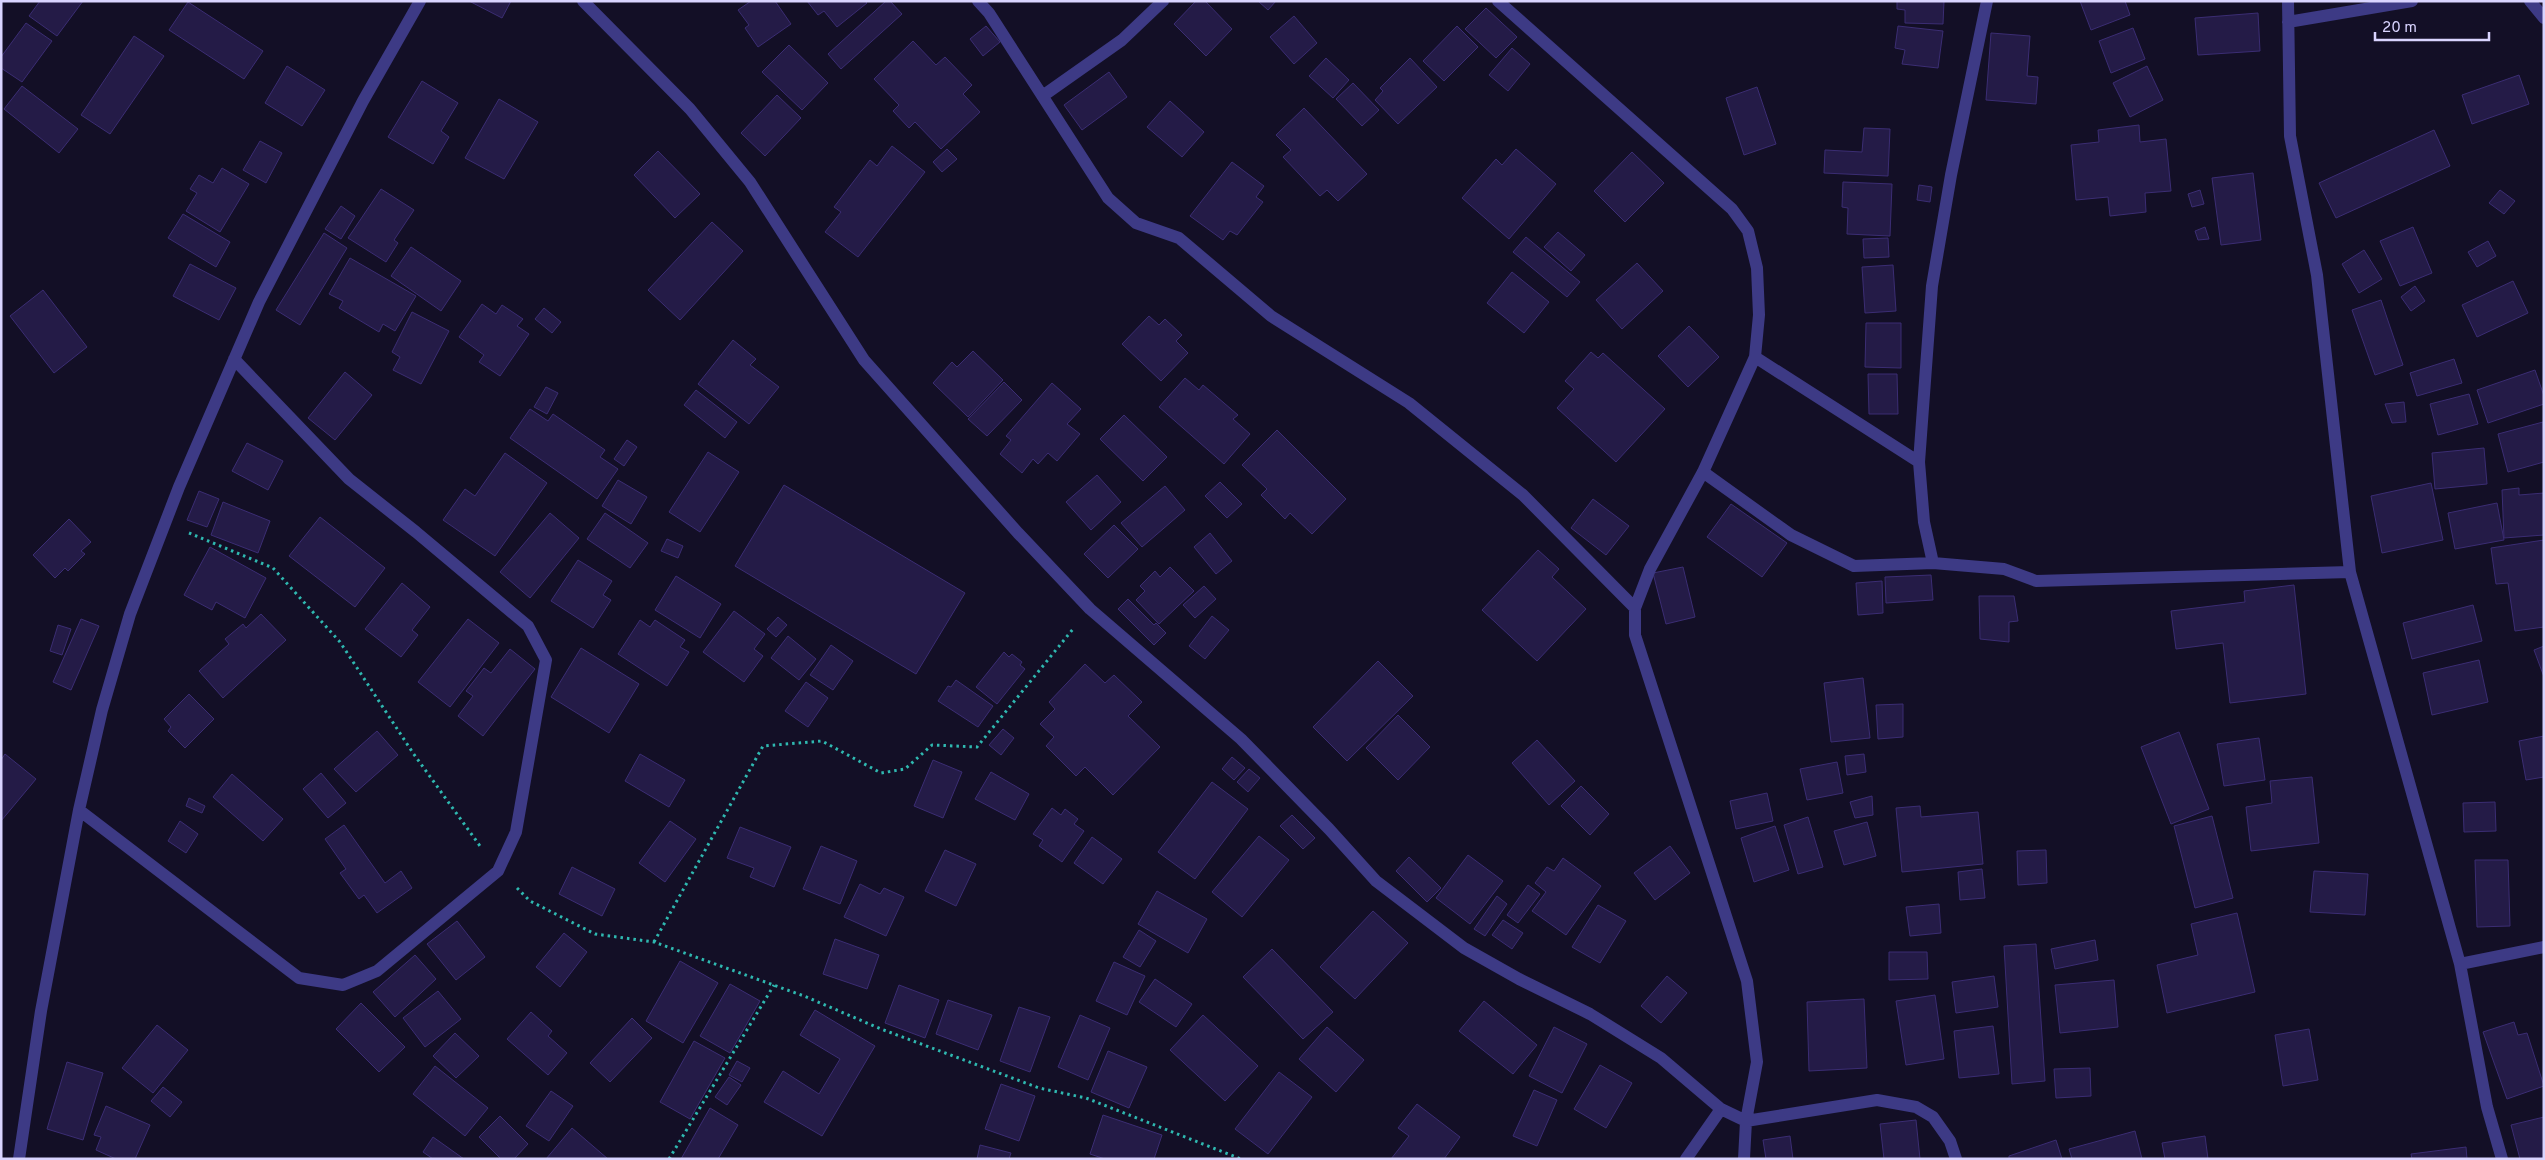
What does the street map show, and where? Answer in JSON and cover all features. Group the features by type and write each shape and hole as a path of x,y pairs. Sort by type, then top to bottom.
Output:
{"street":[{"path":"19,1159 41,1011 79,810 102,710 130,614 165,524 263,293 363,101 420,1"},
{"path":"584,1 690,109 750,182 864,360 1090,609 1241,739 1329,829 1376,882 1464,948 1590,1014 1661,1058 1721,1108 1746,1121 1877,1100 1897,1103 1916,1107 1933,1117 1950,1141 1956,1159"},
{"path":"978,1 1044,95 1108,198 1136,223 1179,238 1271,316 1409,403 1523,495 1636,608"},
{"path":"1044,95 1122,40 1163,1"},
{"path":"1498,1 1732,209 1748,231 1757,268 1759,315 1755,357 1702,472 1650,569 1636,608 1635,635 1747,981 1757,1062 1746,1121 1744,1159"},
{"path":"1933,563 1924,522 1918,462 1932,286 1951,176 1987,1"},
{"path":"2288,1 2290,136 2317,275 2350,572 2460,964 2488,1107 2502,1159"},
{"path":"2288,22 2412,1"},
{"path":"2530,1 2544,18"},
{"path":"1755,357 1918,462"},
{"path":"79,810 299,978 343,985 377,971 498,871 516,832 546,660 528,626 416,532 349,480 234,359"},
{"path":"1702,472 1791,535 1854,566 1933,563 2004,569 2036,581 2350,572"},
{"path":"2460,964 2544,947"},
{"path":"1686,1159 1721,1108"}],"path":[{"path":"165,524 273,568 340,642 413,753 498,871 530,901 596,934 654,942 774,985 881,1029 1039,1088 1086,1098 1241,1159"},
{"path":"654,942 763,746 822,741 881,773 905,769 932,745 977,747 1090,609"},
{"path":"669,1159 774,985"}],"building":[{"path":"40,1 83,1 57,36 29,16"},
{"path":"469,1 511,1 502,18"},
{"path":"751,1 775,1 791,24 758,47 745,28 749,25 738,10"},
{"path":"807,1 865,1 867,3 837,27 824,11 818,15"},
{"path":"886,1 890,1 902,14 841,69 828,54"},
{"path":"1196,1 1205,1 1232,29 1206,56 1174,24"},
{"path":"1258,1 1276,1 1268,10"},
{"path":"1897,1 1944,1 1943,24 1905,23 1905,10 1897,9"},
{"path":"2080,1 2125,1 2130,15 2091,30"},
{"path":"188,2 263,51 244,79 169,30"},
{"path":"1486,8 1517,37 1496,58 1465,29"},
{"path":"2258,13 2260,51 2198,55 2195,18"},
{"path":"1294,16 1317,43 1294,64 1270,37"},
{"path":"26,23 52,41 22,82 1,68 1,57"},
{"path":"986,26 1000,42 983,56 970,39"},
{"path":"1457,26 1478,47 1444,81 1423,61"},
{"path":"1898,26 1943,31 1938,68 1902,64 1905,50 1895,48"},
{"path":"2133,28 2145,59 2111,73 2099,41"},
{"path":"1991,33 2030,36 2027,76 2038,77 2036,104 1986,100"},
{"path":"134,36 164,56 110,134 81,115"},
{"path":"913,41 936,65 945,57 972,85 963,94 980,112 941,149 915,122 909,128 893,111 899,105 874,79"},
{"path":"789,45 828,83 802,110 762,72"},
{"path":"1512,48 1530,64 1508,91 1489,75"},
{"path":"1326,58 1349,80 1333,98 1309,76"},
{"path":"1410,58 1437,87 1398,124 1375,100 1383,91 1380,88"},
{"path":"287,66 325,90 302,126 265,103"},
{"path":"2147,66 2163,100 2130,117 2113,83"},
{"path":"1109,72 1127,97 1082,130 1064,105"},
{"path":"2519,75 2529,104 2472,124 2462,95"},
{"path":"422,81 458,103 441,131 449,137 433,164 388,137"},
{"path":"1353,83 1379,110 1362,126 1336,99"},
{"path":"22,86 78,129 59,153 4,109"},
{"path":"1757,87 1776,144 1744,155 1726,98"},
{"path":"777,95 801,118 765,156 741,133"},
{"path":"499,99 538,122 504,179 465,158"},
{"path":"1170,101 1204,132 1182,157 1147,127"},
{"path":"1304,108 1367,174 1338,201 1327,190 1320,196 1283,157 1291,150 1276,135"},
{"path":"2139,125 2140,142 2166,139 2171,191 2145,193 2146,212 2110,216 2108,197 2076,200 2071,145 2099,142 2098,130"},
{"path":"1864,128 1890,129 1888,176 1824,173 1825,150 1862,152"},
{"path":"2434,130 2450,166 2336,218 2319,183"},
{"path":"260,141 282,153 266,183 243,170"},
{"path":"892,146 925,172 858,257 825,232 841,212 834,207 870,160 877,166"},
{"path":"947,149 957,159 942,172 933,162"},
{"path":"1516,149 1556,184 1509,239 1462,198 1496,159 1502,165"},
{"path":"658,151 700,194 675,218 634,175"},
{"path":"1632,152 1664,183 1625,222 1594,191"},
{"path":"1232,162 1264,186 1256,197 1263,202 1237,235 1230,231 1223,240 1190,216"},
{"path":"222,168 249,184 220,232 186,211 197,193 190,189 199,175 213,183"},
{"path":"2253,173 2261,240 2221,245 2212,178"},
{"path":"1843,182 1892,184 1890,236 1847,234 1848,208 1842,207"},
{"path":"1919,185 1932,187 1930,202 1917,200"},
{"path":"381,189 414,210 394,240 398,243 386,262 348,238"},
{"path":"2200,190 2204,204 2192,207 2188,194"},
{"path":"2500,190 2515,201 2504,214 2489,203"},
{"path":"341,206 355,216 341,239 325,229"},
{"path":"183,214 230,242 216,267 168,238"},
{"path":"712,222 743,251 680,320 648,290"},
{"path":"2205,227 2209,239 2198,240 2195,231"},
{"path":"2413,227 2432,273 2400,286 2380,241"},
{"path":"1558,232 1585,255 1571,271 1544,247"},
{"path":"324,233 347,248 300,325 276,310"},
{"path":"1526,237 1580,282 1567,297 1513,252"},
{"path":"1888,238 1889,257 1864,258 1863,239"},
{"path":"2488,241 2496,256 2477,267 2468,252"},
{"path":"411,247 461,281 441,311 391,276"},
{"path":"2364,250 2382,279 2359,293 2342,264"},
{"path":"350,258 416,296 395,331 383,324 379,332 339,308 343,301 329,294"},
{"path":"1637,263 1663,291 1622,329 1596,300"},
{"path":"190,264 236,288 219,320 173,296"},
{"path":"1893,265 1896,311 1865,313 1862,267"},
{"path":"1512,272 1549,302 1524,333 1487,303"},
{"path":"2513,281 2528,313 2477,337 2462,305"},
{"path":"2415,286 2425,301 2411,311 2401,297"},
{"path":"43,290 87,347 54,373 10,316"},
{"path":"2381,300 2403,365 2375,375 2352,310"},
{"path":"482,304 496,314 502,305 523,319 517,326 529,334 500,376 479,362 484,355 459,337"},
{"path":"544,308 561,322 552,333 535,319"},
{"path":"412,312 449,331 421,384 393,370 400,357 392,352"},
{"path":"1149,316 1159,325 1165,319 1182,335 1176,341 1188,353 1161,381 1122,344"},
{"path":"1866,323 1901,323 1901,368 1865,367"},
{"path":"1689,326 1719,357 1688,387 1658,356"},
{"path":"733,340 756,359 750,365 779,387 749,424 698,384"},
{"path":"973,351 1003,380 968,417 933,383 952,362 957,367"},
{"path":"1591,352 1598,358 1603,353 1665,409 1616,462 1557,408 1574,389 1565,381"},
{"path":"2454,359 2462,383 2417,396 2410,373"},
{"path":"2535,370 2544,396 2544,404 2488,423 2477,390"},
{"path":"345,372 372,395 335,440 308,418"},
{"path":"1868,374 1897,374 1898,414 1869,414"},
{"path":"1185,378 1199,390 1203,385 1238,415 1233,419 1250,434 1224,464 1159,407"},
{"path":"1004,382 1022,400 987,436 968,419"},
{"path":"1052,383 1081,409 1067,424 1080,434 1057,461 1048,453 1038,464 1033,459 1022,473 1000,454 1011,440 1006,436"},
{"path":"546,387 558,393 547,414 534,407"},
{"path":"696,390 737,422 725,438 684,405"},
{"path":"2469,394 2478,424 2438,435 2430,404"},
{"path":"2404,402 2406,422 2392,423 2385,404"},
{"path":"530,409 548,421 553,414 605,450 600,457 618,469 597,499 510,438"},
{"path":"1124,415 1167,457 1143,481 1100,439"},
{"path":"2543,422 2544,462 2508,472 2498,434"},
{"path":"1277,430 1346,499 1312,534 1290,513 1285,519 1261,495 1267,489 1242,465"},
{"path":"627,440 637,447 624,466 614,459"},
{"path":"247,443 283,461 268,490 232,471"},
{"path":"2484,448 2487,484 2435,489 2432,453"},
{"path":"708,452 739,472 700,532 669,512"},
{"path":"505,453 547,483 495,556 443,520 465,489 475,496"},
{"path":"1097,475 1121,502 1091,530 1066,502"},
{"path":"618,480 647,497 631,524 602,506"},
{"path":"1220,482 1242,504 1227,518 1205,496"},
{"path":"2431,483 2443,540 2382,553 2371,496"},
{"path":"784,485 965,593 916,674 735,566"},
{"path":"1165,486 1185,510 1142,547 1121,523"},
{"path":"2519,488 2519,495 2544,493 2544,535 2504,538 2502,490"},
{"path":"199,491 219,499 207,527 187,520"},
{"path":"1593,499 1629,526 1606,555 1571,528"},
{"path":"223,502 270,521 258,553 211,535"},
{"path":"2497,503 2504,540 2455,549 2448,513"},
{"path":"1731,504 1787,543 1762,577 1707,537"},
{"path":"550,513 579,538 530,598 500,572"},
{"path":"605,513 648,543 630,568 587,539"},
{"path":"320,517 385,568 355,607 289,556"},
{"path":"69,519 91,542 81,551 85,554 68,571 65,568 55,578 33,555"},
{"path":"1114,525 1138,549 1108,578 1084,554"},
{"path":"1210,533 1232,561 1216,574 1194,547"},
{"path":"667,539 683,546 678,558 661,551"},
{"path":"2544,540 2544,627 2515,631 2508,583 2496,584 2491,548"},
{"path":"210,547 266,578 245,618 216,602 212,610 184,595"},
{"path":"1538,550 1559,569 1552,577 1586,609 1537,661 1482,610"},
{"path":"578,560 612,581 603,595 611,600 593,628 551,601"},
{"path":"1170,567 1194,591 1159,624 1136,600 1145,591 1140,586 1155,571 1160,577"},
{"path":"1683,567 1695,617 1666,624 1653,573"},
{"path":"1931,575 1933,600 1886,603 1885,577"},
{"path":"676,576 721,604 700,638 655,610"},
{"path":"1882,581 1883,613 1858,615 1856,583"},
{"path":"402,583 430,607 412,630 418,635 401,657 365,629"},
{"path":"2294,585 2306,694 2230,703 2223,643 2176,649 2171,611 2245,602 2244,591"},
{"path":"1204,586 1216,599 1195,618 1183,605"},
{"path":"1979,596 2014,596 2018,621 2009,622 2009,642 1980,639"},
{"path":"1128,599 1154,625 1156,623 1166,633 1154,645 1118,609"},
{"path":"2473,605 2482,641 2412,659 2403,623"},
{"path":"734,611 765,634 754,649 763,656 744,682 703,652"},
{"path":"261,614 286,640 223,698 199,671 229,644 225,639 243,624 246,628"},
{"path":"1212,616 1229,630 1205,659 1189,646"},
{"path":"778,617 787,625 776,637 767,629"},
{"path":"81,619 99,626 71,690 53,682"},
{"path":"468,619 499,643 450,707 418,682"},
{"path":"640,620 650,627 655,620 685,640 680,647 689,652 667,686 618,654"},
{"path":"58,625 71,629 62,655 50,651"},
{"path":"788,636 816,659 799,680 771,658"},
{"path":"831,645 853,661 833,690 810,675"},
{"path":"2544,646 2544,677 2534,650"},
{"path":"581,648 639,684 609,733 551,697"},
{"path":"510,649 535,669 483,736 458,716 473,696 466,691 484,668 491,673"},
{"path":"1004,652 1009,657 1012,654 1022,662 1020,665 1025,669 997,704 976,687"},
{"path":"2479,660 2488,702 2432,715 2423,673"},
{"path":"1378,661 1413,696 1347,761 1313,727"},
{"path":"1085,664 1105,683 1114,675 1142,702 1128,716 1160,747 1113,795 1085,767 1076,776 1046,746 1054,737 1040,724 1055,709 1049,702"},
{"path":"1863,678 1870,738 1831,742 1824,683"},
{"path":"956,680 993,706 978,727 938,701 948,686 951,687"},
{"path":"806,682 828,698 808,727 785,711"},
{"path":"189,694 214,719 185,748 168,731 171,727 164,719"},
{"path":"1903,704 1903,737 1878,739 1876,705"},
{"path":"1398,715 1430,747 1398,780 1366,748"},
{"path":"1003,729 1014,738 1001,755 989,745"},
{"path":"377,731 398,755 356,792 334,769"},
{"path":"2179,732 2209,809 2171,824 2141,747"},
{"path":"2544,736 2544,777 2526,780 2519,741"},
{"path":"2259,738 2265,780 2224,786 2217,744"},
{"path":"1537,740 1575,781 1549,805 1512,763"},
{"path":"5,754 36,779 1,821 1,760"},
{"path":"640,754 685,780 669,807 625,781"},
{"path":"1864,754 1866,772 1847,775 1845,756"},
{"path":"1232,757 1245,768 1234,780 1222,769"},
{"path":"933,760 962,772 943,818 914,806"},
{"path":"1837,762 1843,793 1807,800 1800,769"},
{"path":"1249,769 1260,778 1248,792 1237,782"},
{"path":"991,772 1029,794 1015,820 975,799"},
{"path":"321,773 346,803 328,818 303,789"},
{"path":"232,774 283,819 263,841 213,797"},
{"path":"2312,777 2319,843 2251,851 2246,807 2272,803 2270,781"},
{"path":"1212,782 1248,809 1195,879 1158,852"},
{"path":"1581,786 1609,814 1590,835 1561,806"},
{"path":"1767,793 1773,821 1736,829 1730,801"},
{"path":"1872,796 1873,815 1855,818 1850,802"},
{"path":"189,798 205,806 202,813 186,806"},
{"path":"2495,802 2496,831 2464,832 2463,803"},
{"path":"1920,806 1921,817 1978,812 1983,864 1902,872 1896,808"},
{"path":"1052,808 1061,815 1065,809 1078,819 1074,824 1084,831 1062,862 1039,846 1043,840 1033,834"},
{"path":"1292,815 1315,838 1303,849 1280,826"},
{"path":"2212,816 2233,898 2195,908 2174,826"},
{"path":"1808,817 1823,867 1798,874 1784,825"},
{"path":"180,821 198,834 186,853 168,841"},
{"path":"670,821 696,839 665,882 639,863"},
{"path":"1867,822 1876,856 1844,865 1834,831"},
{"path":"344,825 385,883 401,871 412,888 377,913 364,895 359,899 340,873 346,869 325,839"},
{"path":"1775,826 1789,870 1754,882 1741,838"},
{"path":"740,827 791,847 774,887 750,877 754,868 727,858"},
{"path":"1259,836 1289,860 1242,917 1212,892"},
{"path":"1092,837 1122,859 1103,884 1074,863"},
{"path":"821,846 857,861 840,904 803,889"},
{"path":"1670,846 1690,873 1655,900 1634,873"},
{"path":"945,850 976,864 956,906 925,891"},
{"path":"2046,850 2047,883 2018,885 2017,851"},
{"path":"1468,855 1503,881 1470,924 1436,898"},
{"path":"1409,857 1441,888 1427,902 1396,871"},
{"path":"1563,858 1601,886 1566,935 1532,911 1546,892 1535,883 1547,867 1554,871"},
{"path":"2475,860 2508,860 2510,926 2477,927"},
{"path":"572,867 615,889 602,916 559,894"},
{"path":"1982,869 1985,898 1960,900 1958,872"},
{"path":"2314,871 2368,874 2365,915 2310,912"},
{"path":"860,884 880,894 884,888 904,897 886,936 844,917"},
{"path":"1528,885 1540,894 1518,923 1507,915"},
{"path":"1157,891 1207,919 1188,953 1138,924"},
{"path":"1497,896 1507,904 1485,936 1474,929"},
{"path":"1939,904 1941,933 1910,936 1906,907"},
{"path":"1598,905 1626,921 1600,963 1572,947"},
{"path":"1373,911 1408,943 1355,999 1320,967"},
{"path":"2237,913 2255,992 2167,1013 2157,965 2198,955 2191,924"},
{"path":"1503,920 1523,933 1512,949 1492,935"},
{"path":"457,921 485,957 456,980 427,944"},
{"path":"1139,930 1156,941 1140,967 1123,957"},
{"path":"564,933 587,952 560,987 536,967"},
{"path":"835,939 879,955 867,989 823,974"},
{"path":"2095,940 2098,960 2055,969 2051,949"},
{"path":"2036,944 2045,1081 2012,1084 2004,946"},
{"path":"1272,949 1333,1012 1303,1039 1243,977"},
{"path":"1889,952 1927,952 1928,979 1889,980"},
{"path":"415,955 436,979 395,1017 373,992"},
{"path":"680,961 718,983 683,1043 646,1021"},
{"path":"1114,962 1145,976 1127,1015 1096,1001"},
{"path":"1667,976 1687,993 1661,1023 1641,1006"},
{"path":"1994,976 1998,1007 1956,1013 1952,982"},
{"path":"1155,979 1192,1004 1176,1027 1139,1002"},
{"path":"2114,980 2118,1027 2060,1033 2055,985"},
{"path":"730,984 760,1001 730,1053 700,1036"},
{"path":"899,985 939,1000 925,1038 885,1023"},
{"path":"438,991 461,1019 425,1047 403,1018"},
{"path":"1935,995 1944,1059 1906,1065 1896,1001"},
{"path":"1864,999 1867,1068 1809,1071 1807,1002"},
{"path":"948,1000 992,1015 978,1050 936,1034"},
{"path":"1484,1001 1537,1045 1513,1074 1459,1031"},
{"path":"361,1003 405,1047 379,1072 336,1029"},
{"path":"1019,1007 1050,1017 1030,1072 1000,1061"},
{"path":"815,1010 875,1046 822,1136 764,1102 783,1071 819,1094 840,1059 800,1035"},
{"path":"531,1012 552,1031 548,1036 567,1053 548,1075 507,1039"},
{"path":"1080,1015 1110,1028 1088,1080 1058,1067"},
{"path":"1203,1015 1258,1066 1225,1101 1170,1050"},
{"path":"632,1018 652,1038 610,1082 590,1063"},
{"path":"2514,1022 2518,1035 2527,1033 2544,1086 2507,1099 2483,1032"},
{"path":"157,1025 188,1050 153,1093 122,1068"},
{"path":"1993,1026 1999,1074 1959,1078 1954,1031"},
{"path":"1327,1027 1364,1060 1336,1092 1299,1059"},
{"path":"1554,1027 1587,1044 1562,1093 1529,1076"},
{"path":"2309,1029 2318,1080 2283,1086 2275,1035"},
{"path":"455,1033 479,1056 456,1078 433,1056"},
{"path":"694,1041 725,1058 690,1119 660,1102"},
{"path":"1108,1051 1147,1067 1129,1108 1091,1092"},
{"path":"737,1061 750,1068 742,1082 729,1075"},
{"path":"67,1062 103,1073 83,1140 47,1129"},
{"path":"1600,1065 1632,1083 1606,1128 1574,1109"},
{"path":"435,1066 488,1108 465,1136 413,1094"},
{"path":"2090,1068 2091,1096 2056,1098 2054,1069"},
{"path":"1279,1072 1312,1097 1268,1154 1235,1129"},
{"path":"729,1077 741,1085 727,1105 715,1097"},
{"path":"1001,1084 1035,1096 1019,1141 985,1129"},
{"path":"163,1087 182,1102 170,1117 151,1101"},
{"path":"1534,1090 1557,1100 1537,1146 1513,1136"},
{"path":"551,1091 573,1106 549,1141 526,1126"},
{"path":"1417,1104 1460,1137 1444,1159 1391,1159 1409,1136 1398,1128"},
{"path":"106,1106 150,1125 135,1159 116,1159 96,1150 101,1137 94,1135"},
{"path":"710,1108 738,1125 718,1159 681,1159"},
{"path":"1103,1115 1162,1135 1154,1159 1105,1159 1090,1154"},
{"path":"500,1116 528,1144 514,1159 501,1159 479,1137"},
{"path":"2544,1117 2544,1159 2520,1159 2511,1125"},
{"path":"1916,1120 1920,1159 1884,1159 1880,1124"},
{"path":"572,1128 608,1159 546,1159"},
{"path":"2135,1131 2142,1159 2072,1159 2069,1149"},
{"path":"1790,1136 1793,1159 1766,1159 1763,1140"},
{"path":"2205,1136 2208,1159 2165,1159 2162,1143"},
{"path":"433,1137 464,1159 433,1159 423,1152"},
{"path":"2056,1140 2062,1159 2009,1159 2009,1156"},
{"path":"980,1145 1011,1153 1009,1159 977,1159"},
{"path":"2466,1147 2467,1159 2412,1159 2411,1154"}]}
